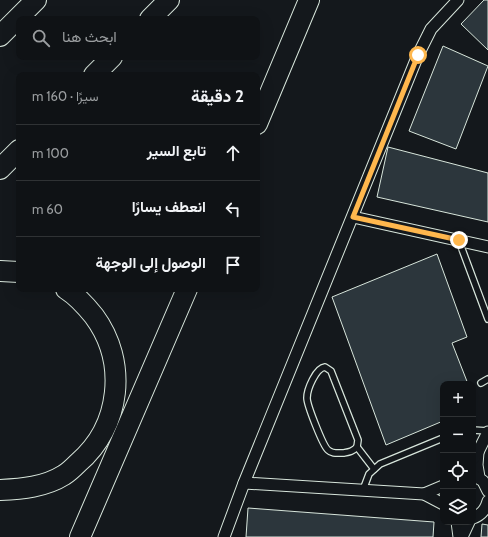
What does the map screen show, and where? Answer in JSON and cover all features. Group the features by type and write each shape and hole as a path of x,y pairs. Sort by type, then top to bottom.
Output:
{"highway":[{"path":"20,16 36,0"},
{"path":"153,16 169,0"},
{"path":"260,117 309,0"},
{"path":"0,36 16,20"},
{"path":"97,72 109,60"},
{"path":"0,169 16,153"},
{"path":"0,271 16,272"},
{"path":"0,490 21,489 42,485 65,475 89,454 105,430 114,403 116,373 110,345 100,323 86,305 70,292"},
{"path":"80,537 186,292"},
{"path":"93,537 126,431"}],"street":[{"path":"224,537 244,483 418,55 426,39 438,21 458,0"},
{"path":"353,217 488,247"},
{"path":"487,488 476,476 476,456 488,432"},
{"path":"244,483 424,494 440,502"},
{"path":"424,494 440,487"},
{"path":"476,516 487,506"},
{"path":"458,525 460,537"},
{"path":"460,537 467,525"}],"lane":[{"path":"459,240 488,319"},
{"path":"357,447 351,452 333,453 324,445 309,408 307,397 316,373 321,368 328,368 331,371 358,440 357,447 374,469"},
{"path":"481,383 488,379"},
{"path":"476,430 488,432"},
{"path":"363,490 367,478 374,469 388,460 440,439"}],"building":[{"path":"484,0 488,0 488,50 461,24"},
{"path":"443,46 488,66 456,149 409,131"},
{"path":"388,147 488,173 488,222 377,197"},
{"path":"437,254 467,337 452,343 467,381 440,381 440,422 386,445 332,297"},
{"path":"248,508 434,522 433,537 246,537"},
{"path":"482,524 488,525 488,537 481,537"}],"route":[{"path":"418,55 353,217 459,240"}]}
